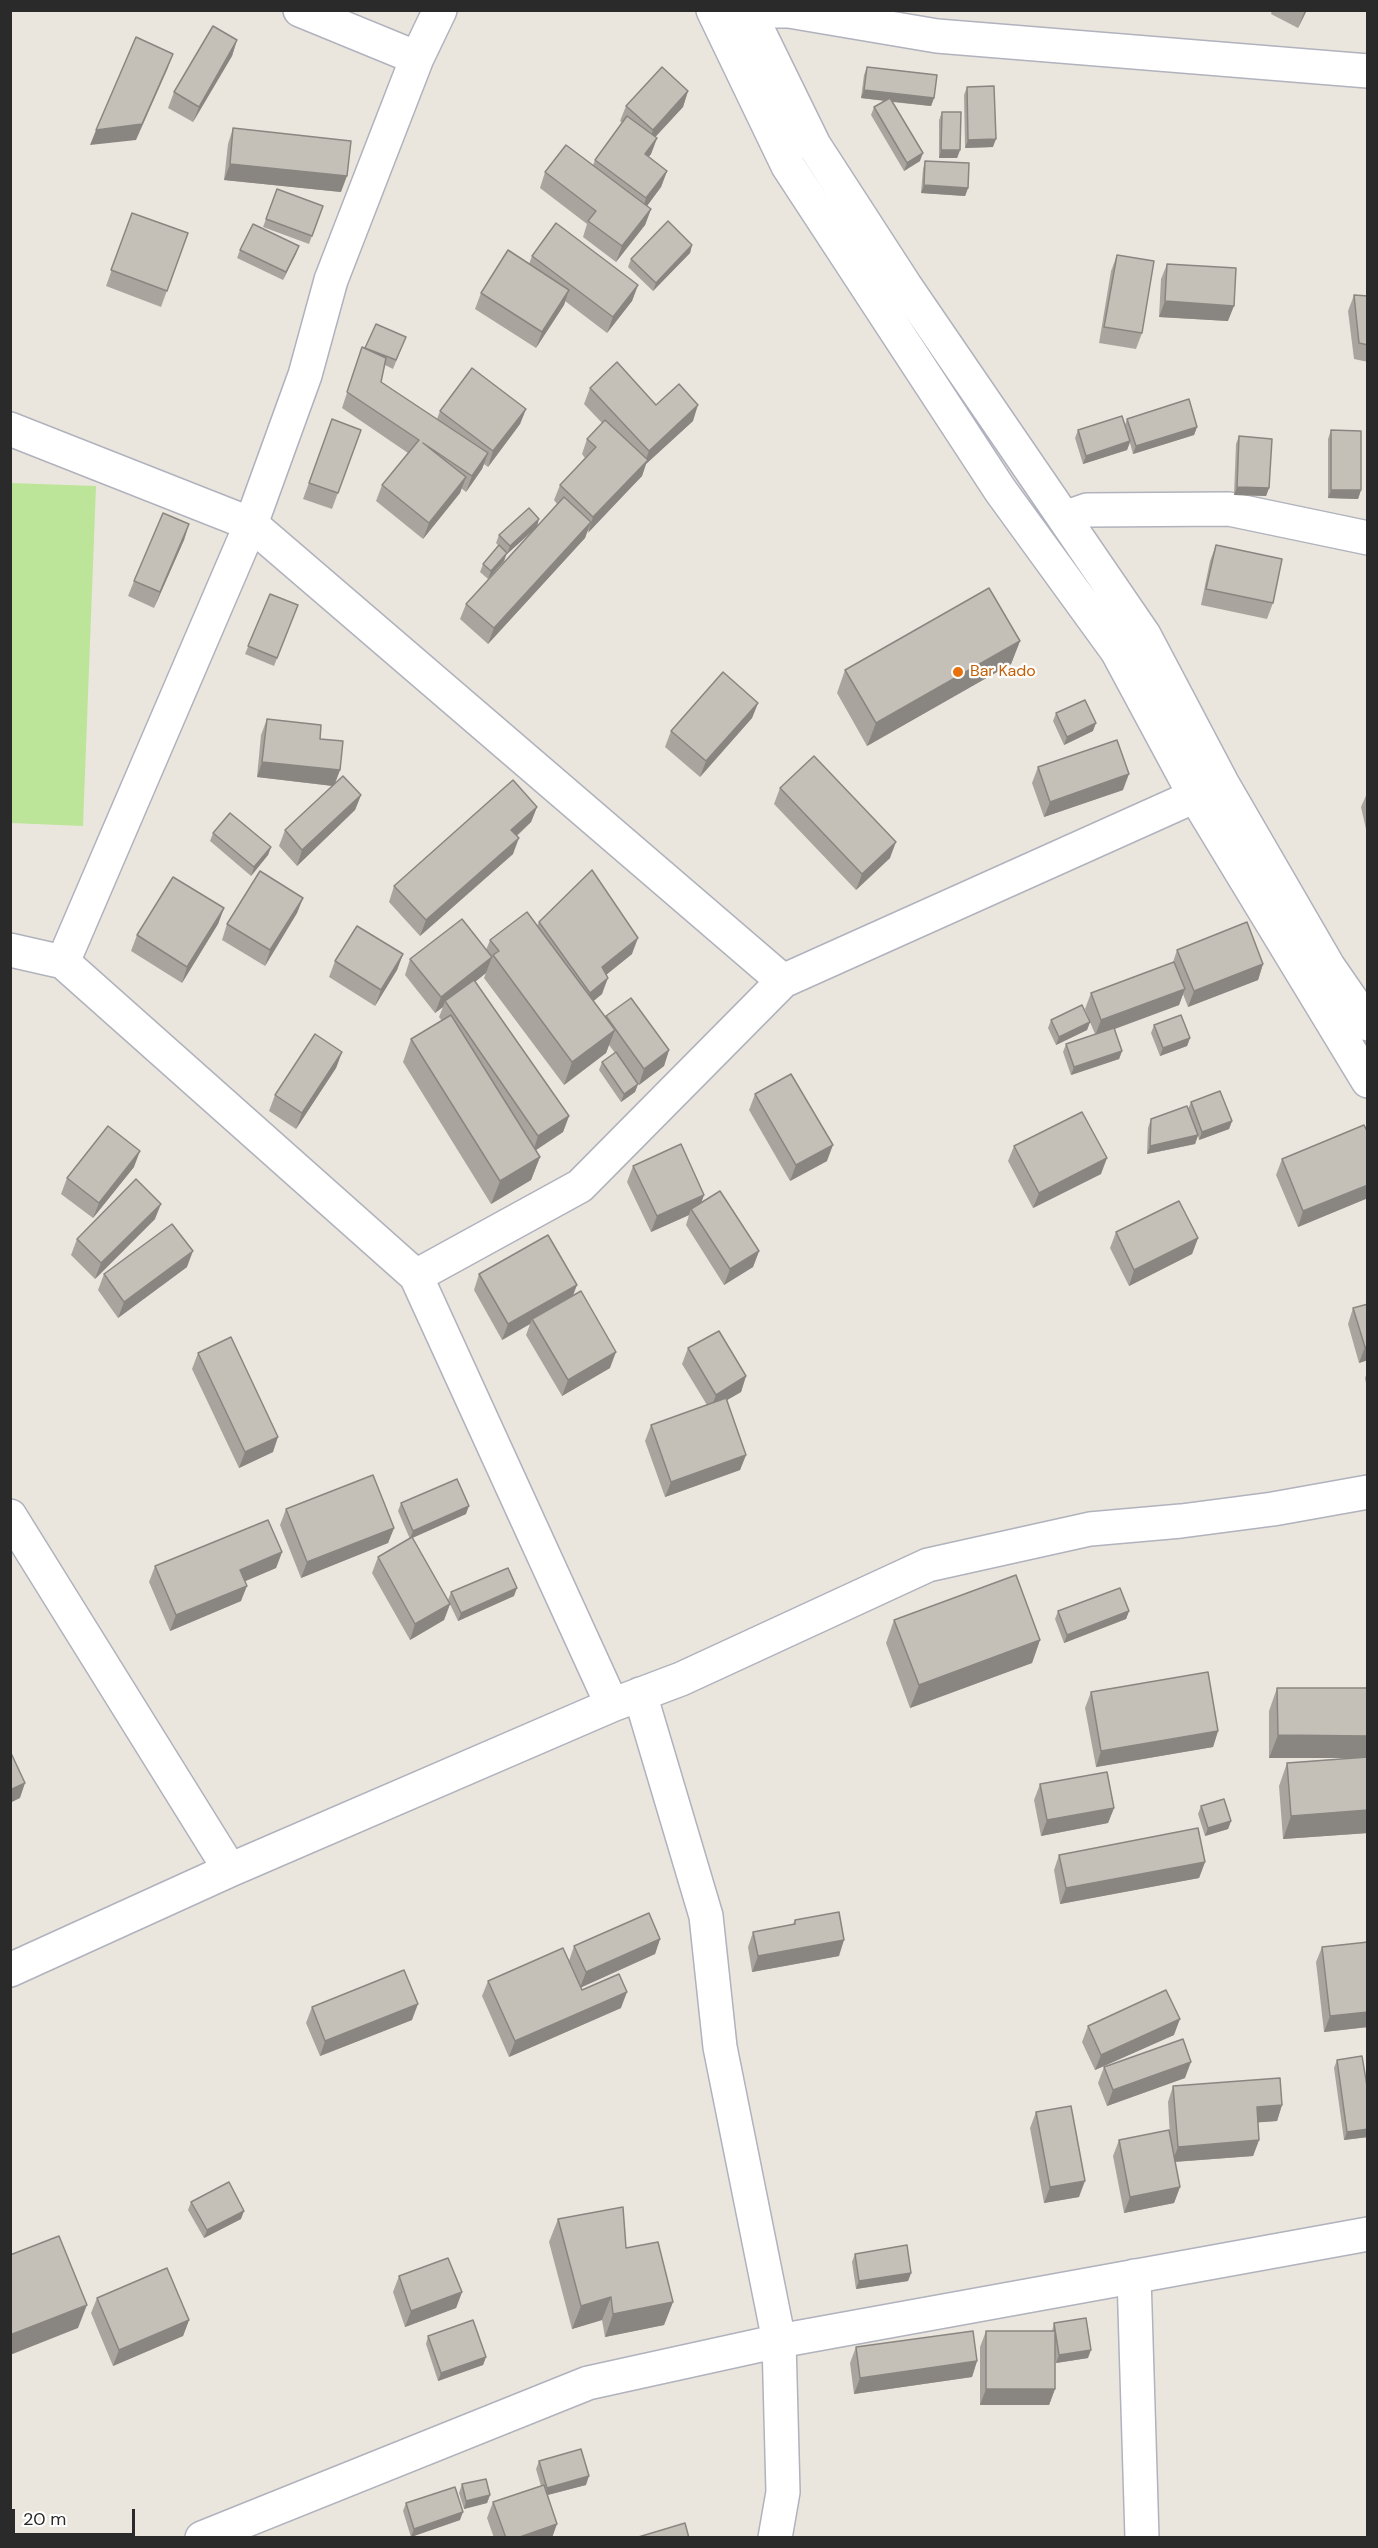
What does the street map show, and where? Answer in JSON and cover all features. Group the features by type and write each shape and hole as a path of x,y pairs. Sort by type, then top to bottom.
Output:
{"street":[{"path":"300,10 417,58"},
{"path":"63,962 251,524 304,375 331,280 417,58 440,10"},
{"path":"713,10 788,166 1000,490 1117,651 1195,795 1368,1081"},
{"path":"1368,72 937,36 789,11 748,11 814,145 906,287 1144,635 1227,794 1328,966 1368,1024"},
{"path":"10,429 251,524 783,981"},
{"path":"1064,518 1087,510 1229,509 1368,538"},
{"path":"416,1276 580,1186 783,981 1195,795"},
{"path":"10,950 63,962 416,1276 626,1700 706,1916 720,2047 779,2341 783,2492 775,2538"},
{"path":"10,1970 230,1870 626,1700 681,1679 928,1565 1090,1529 1204,1518 1368,1492"},
{"path":"10,1516 230,1870"},
{"path":"202,2538 588,2383 779,2341 1368,2234"},
{"path":"1134,2276 1142,2538"}],"green space":[{"path":"11,483 96,486 83,826 11,823"}],"building":[{"path":"213,26 237,40 199,107 174,92"},
{"path":"136,37 173,54 142,124 96,130"},
{"path":"662,67 688,91 653,130 626,106"},
{"path":"867,67 937,75 934,98 864,90"},
{"path":"994,86 996,139 968,140 967,87"},
{"path":"890,98 923,153 907,163 874,107"},
{"path":"942,112 961,112 960,150 941,150"},
{"path":"627,116 657,138 645,154 667,171 646,198 595,160"},
{"path":"233,128 351,141 347,176 230,164"},
{"path":"566,145 651,209 622,246 588,221 596,211 545,172"},
{"path":"925,161 969,163 968,188 924,185"},
{"path":"277,189 323,206 312,236 266,219"},
{"path":"132,213 188,233 167,291 111,270"},
{"path":"668,221 692,245 656,283 631,259"},
{"path":"556,223 638,285 613,317 532,256"},
{"path":"253,224 299,246 286,272 240,250"},
{"path":"508,250 569,290 542,332 481,293"},
{"path":"1117,255 1154,261 1142,333 1104,327"},
{"path":"1167,264 1236,268 1234,306 1165,301"},
{"path":"1354,295 1368,296 1368,345 1359,343"},
{"path":"376,324 406,337 396,360 365,348"},
{"path":"362,347 386,358 381,382 488,453 472,476 423,443 466,477 429,523 382,485 419,440 347,392"},
{"path":"617,362 656,405 679,384 698,405 649,451 590,388"},
{"path":"472,368 526,409 493,451 440,411"},
{"path":"1189,399 1197,427 1136,446 1127,419"},
{"path":"1122,416 1130,441 1086,456 1078,430"},
{"path":"332,419 361,430 338,493 309,483"},
{"path":"605,420 648,460 593,517 560,485 596,447 587,439"},
{"path":"1331,430 1361,431 1361,490 1331,490"},
{"path":"1239,436 1272,439 1269,488 1237,487"},
{"path":"564,497 591,522 494,628 466,604"},
{"path":"529,508 539,519 510,546 499,535"},
{"path":"163,513 189,524 160,592 134,581"},
{"path":"499,545 507,553 491,571 483,564"},
{"path":"1216,545 1282,559 1273,603 1206,589"},
{"path":"989,588 1020,641 876,723 845,670"},
{"path":"270,594 298,605 277,658 248,646"},
{"path":"723,672 758,703 706,761 671,731"},
{"path":"1085,700 1096,723 1067,737 1056,713"},
{"path":"267,719 321,725 320,739 343,741 340,770 262,762"},
{"path":"1117,740 1129,774 1050,802 1038,767"},
{"path":"814,756 896,842 862,874 780,788"},
{"path":"343,776 361,795 302,850 285,830"},
{"path":"513,780 537,807 511,830 519,838 426,920 394,886"},
{"path":"230,813 271,847 254,867 213,833"},
{"path":"592,870 638,938 602,967 608,978 590,993 539,922"},
{"path":"260,871 303,898 270,950 227,924"},
{"path":"173,877 224,908 187,967 137,935"},
{"path":"527,912 615,1030 572,1062 493,955 499,951 490,940"},
{"path":"462,919 492,957 441,997 410,959"},
{"path":"1247,922 1263,964 1194,991 1177,950"},
{"path":"357,926 403,954 381,990 335,961"},
{"path":"1174,962 1185,989 1101,1020 1091,993"},
{"path":"474,980 569,1116 538,1136 445,1001"},
{"path":"631,998 669,1050 644,1069 606,1016"},
{"path":"1082,1005 1090,1022 1059,1037 1051,1020"},
{"path":"451,1015 540,1157 500,1181 411,1039"},
{"path":"1181,1015 1190,1038 1163,1048 1154,1025"},
{"path":"1114,1028 1122,1051 1074,1067 1066,1044"},
{"path":"315,1034 342,1052 302,1113 275,1095"},
{"path":"616,1052 638,1084 624,1094 602,1062"},
{"path":"791,1074 833,1145 796,1165 755,1094"},
{"path":"1220,1091 1232,1121 1202,1132 1191,1102"},
{"path":"1187,1106 1198,1135 1150,1146 1151,1119"},
{"path":"1082,1112 1107,1158 1039,1193 1014,1146"},
{"path":"1364,1125 1368,1133 1368,1185 1303,1211 1282,1159"},
{"path":"108,1126 140,1151 99,1203 67,1178"},
{"path":"681,1144 704,1195 657,1216 633,1166"},
{"path":"136,1179 161,1204 101,1263 77,1239"},
{"path":"720,1191 759,1251 730,1269 691,1209"},
{"path":"1179,1201 1198,1238 1134,1270 1116,1232"},
{"path":"172,1224 193,1251 124,1302 104,1274"},
{"path":"548,1235 577,1285 508,1324 479,1274"},
{"path":"581,1291 616,1352 568,1380 532,1319"},
{"path":"1368,1304 1368,1346 1365,1347 1353,1308"},
{"path":"719,1331 746,1376 716,1395 688,1348"},
{"path":"231,1337 278,1437 245,1452 198,1353"},
{"path":"726,1398 746,1455 671,1482 651,1425"},
{"path":"373,1475 394,1528 307,1562 286,1509"},
{"path":"457,1479 469,1506 413,1531 401,1503"},
{"path":"268,1520 282,1552 240,1570 247,1586 176,1615 155,1566"},
{"path":"412,1537 450,1604 415,1624 378,1557"},
{"path":"508,1568 517,1588 461,1613 451,1592"},
{"path":"1016,1575 1040,1640 919,1685 894,1620"},
{"path":"1120,1588 1129,1611 1067,1635 1058,1611"},
{"path":"1208,1672 1218,1731 1101,1751 1091,1692"},
{"path":"1277,1688 1368,1688 1368,1736 1278,1735"},
{"path":"10,1751 25,1783 10,1790"},
{"path":"1368,1757 1368,1810 1291,1816 1287,1763"},
{"path":"1107,1772 1114,1808 1047,1820 1040,1784"},
{"path":"1224,1799 1231,1821 1208,1828 1201,1806"},
{"path":"1198,1828 1205,1862 1066,1888 1059,1855"},
{"path":"839,1912 844,1940 758,1956 753,1932 795,1924 795,1920"},
{"path":"649,1913 660,1939 586,1972 574,1946"},
{"path":"1368,1942 1368,2012 1330,2016 1322,1947"},
{"path":"563,1948 582,1990 619,1974 627,1992 515,2041 488,1981"},
{"path":"404,1970 418,2004 325,2041 312,2007"},
{"path":"1166,1990 1180,2019 1101,2055 1088,2026"},
{"path":"1183,2039 1191,2062 1113,2090 1104,2067"},
{"path":"1362,2056 1368,2092 1368,2129 1347,2132 1337,2060"},
{"path":"1280,2078 1282,2105 1257,2107 1259,2140 1178,2147 1173,2086"},
{"path":"1071,2106 1085,2181 1050,2187 1036,2112"},
{"path":"1169,2130 1180,2187 1130,2197 1119,2140"},
{"path":"229,2182 244,2211 207,2230 191,2202"},
{"path":"623,2207 626,2248 658,2242 673,2302 613,2314 611,2297 581,2306 558,2219"},
{"path":"59,2236 87,2305 10,2335 10,2255"},
{"path":"907,2245 911,2273 859,2281 855,2254"},
{"path":"448,2258 462,2292 411,2311 399,2276"},
{"path":"167,2268 189,2320 119,2350 97,2298"},
{"path":"1086,2318 1091,2350 1059,2355 1054,2323"},
{"path":"473,2320 486,2357 441,2373 428,2336"},
{"path":"973,2331 977,2361 860,2378 856,2347"},
{"path":"986,2331 1055,2331 1055,2389 986,2389"},
{"path":"581,2449 589,2476 547,2488 539,2461"},
{"path":"486,2479 490,2495 466,2501 462,2484"},
{"path":"544,2485 557,2524 517,2538 506,2538 493,2502"},
{"path":"455,2487 463,2512 414,2529 406,2503"},
{"path":"685,2523 689,2538 635,2538"}],"place":[{"name":"Bar Kado","path":"958,672"}]}
